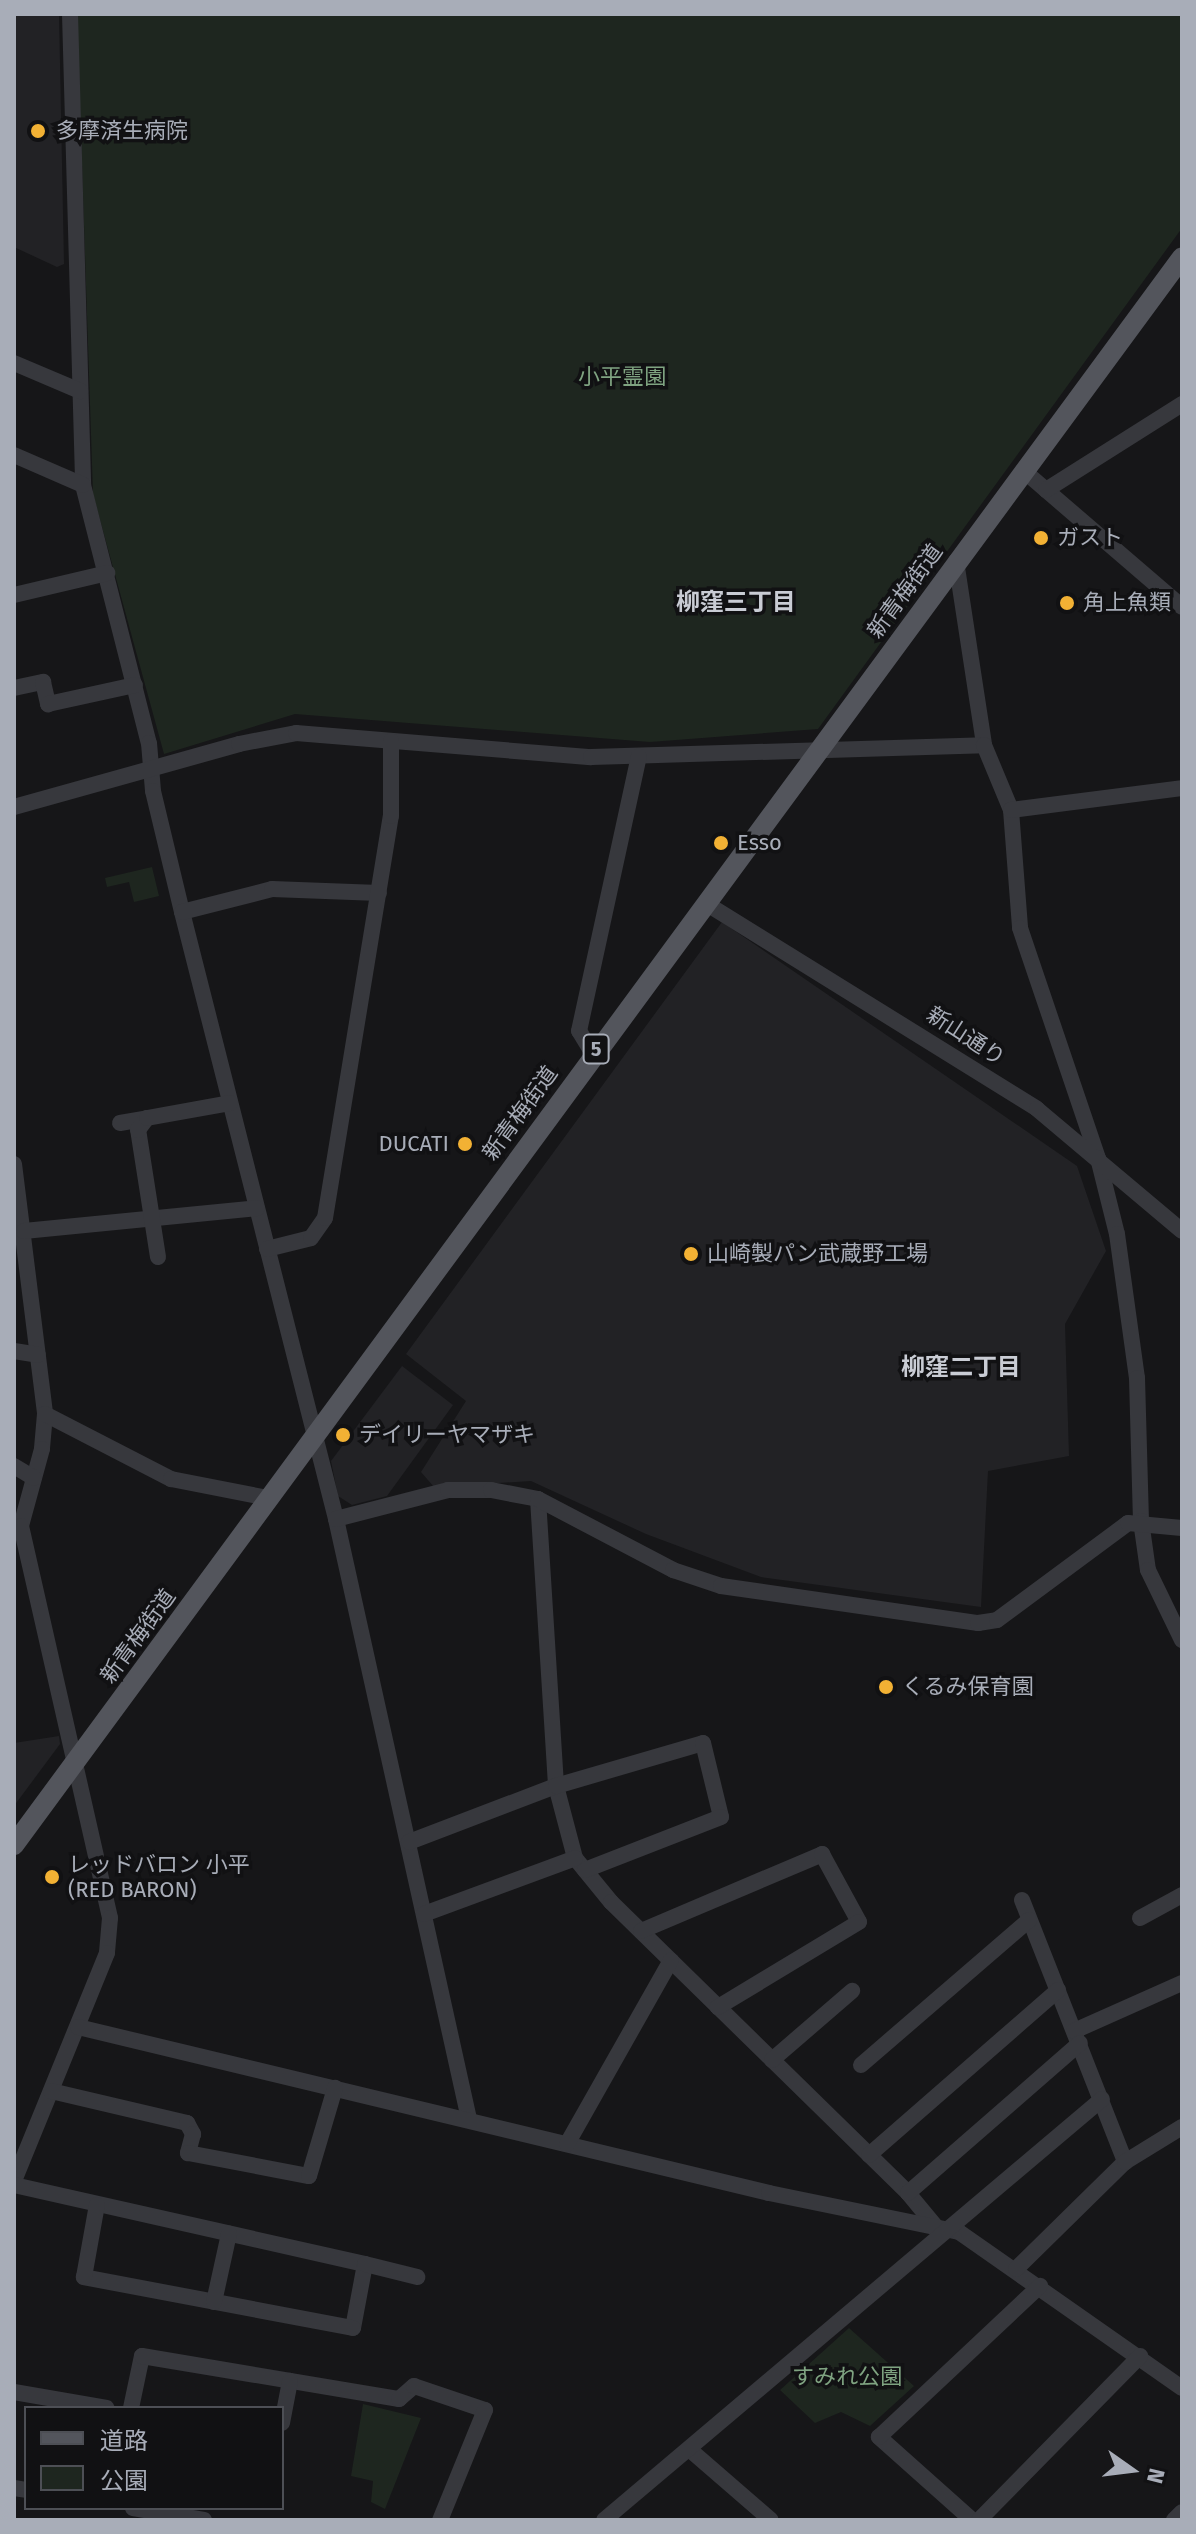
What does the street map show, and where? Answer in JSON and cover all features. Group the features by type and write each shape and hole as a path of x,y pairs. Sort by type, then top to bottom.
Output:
{"main road":[{"name":"新青梅街道","path":"14,1845 956,561 1178,270"}],"street":[{"path":"70,14 83,485 135,685 182,912 336,1519 469,2119"},
{"path":"14,363 80,391"},
{"path":"1046,490 1182,404"},
{"path":"14,455 83,485"},
{"path":"1024,471 1182,607"},
{"path":"956,561 984,745 1011,810 1020,928 1098,1158 1117,1234 1137,1378 1141,1521 1148,1570 1182,1640"},
{"path":"14,595 107,573"},
{"path":"14,688 43,682 48,704 135,685"},
{"path":"14,807 296,733 547,755 639,756 984,745"},
{"path":"267,1249 311,1238 325,1218 391,816 391,741"},
{"path":"593,1054 579,1031 639,756"},
{"path":"1011,810 1182,788"},
{"path":"182,912 272,889 379,893"},
{"name":"新山通り","path":"707,904 966,1061 1098,1158 1182,1231"},
{"path":"120,1123 230,1103"},
{"path":"147,1118 138,1130 158,1257"},
{"path":"14,1164 45,1414 34,1478 21,1526 22,1568 75,1763 110,1918 107,1953 14,2183 97,2205 417,2277"},
{"path":"24,1231 151,1215 200,1218 257,1208"},
{"path":"14,1351 38,1355"},
{"path":"45,1414 171,1479 268,1498"},
{"path":"14,1466 34,1478"},
{"path":"336,1519 448,1490 491,1490 538,1499 673,1570 721,1586 978,1623 997,1620 1128,1523 1141,1521 1182,1528"},
{"path":"538,1499 556,1786 580,1864 641,1931 944,2229 1016,2269 1182,2388"},
{"path":"409,1842 556,1786 703,1743 721,1817 424,1914"},
{"path":"641,1931 822,1854 859,1922 718,2007"},
{"path":"1140,1918 1182,1895"},
{"path":"1022,1900 1125,2162"},
{"path":"861,2065 1029,1920"},
{"path":"567,2144 671,1960"},
{"path":"908,2193 1077,2037 1182,1983"},
{"path":"869,2155 1058,1990"},
{"path":"772,2060 852,1991"},
{"path":"78,2027 567,2144 944,2229"},
{"path":"51,2091 187,2123 193,2134 188,2153 309,2176 335,2088"},
{"path":"604,2520 944,2229 1102,2099"},
{"path":"1016,2269 1125,2162 1182,2127"},
{"path":"97,2205 84,2277 353,2328 365,2264"},
{"path":"214,2302 229,2234"},
{"path":"972,2520 879,2437 1040,2286"},
{"path":"131,2406 142,2356 399,2399 414,2386 485,2410 440,2520"},
{"path":"979,2520 1140,2356"},
{"path":"284,2412 290,2381"},
{"path":"14,2392 95,2406"},
{"path":"689,2449 771,2520"},
{"path":"145,2510 204,2520"},
{"path":"1174,2520 1182,2512"}],"shaded area":[{"name":"多摩済生病院","path":"14,14 59,14 64,264 57,267 14,247"},
{"name":"山崎製パン武蔵野工場","path":"722,922 1077,1166 1106,1251 1065,1324 1069,1456 988,1471 981,1607 761,1577 646,1534 531,1481 434,1487 421,1472 466,1401 406,1354"},
{"path":"402,1366 453,1405 387,1496 352,1505 338,1496 331,1461"},
{"path":"59,1736 60,1744 14,1806 14,1743"}],"green space":[{"name":"小平霊園","path":"77,14 1182,14 1182,228 818,729 650,742 295,714 164,754 93,494"},
{"path":"152,867 159,896 134,902 129,882 107,887 105,878"},
{"name":"すみれ公園","path":"849,2328 914,2386 870,2426 841,2412 815,2423 780,2390"},
{"path":"363,2404 421,2418 385,2509 371,2502 373,2481 351,2476"}],"place":[{"name":"多摩済生病院","path":"38,131"},
{"name":"ガスト","path":"1041,538"},
{"name":"角上魚類","path":"1067,603"},
{"name":"Esso","path":"721,843"},
{"name":"DUCATI","path":"465,1144"},
{"name":"山崎製パン武蔵野工場","path":"691,1254"},
{"name":"デイリーヤマザキ","path":"343,1435"},
{"name":"くるみ保育園","path":"886,1687"},
{"name":"レッドバロン 小平 (RED BARON)","path":"52,1877"}],"district":[{"name":"柳窪三丁目","path":"736,603"},
{"name":"柳窪二丁目","path":"961,1368"}]}
